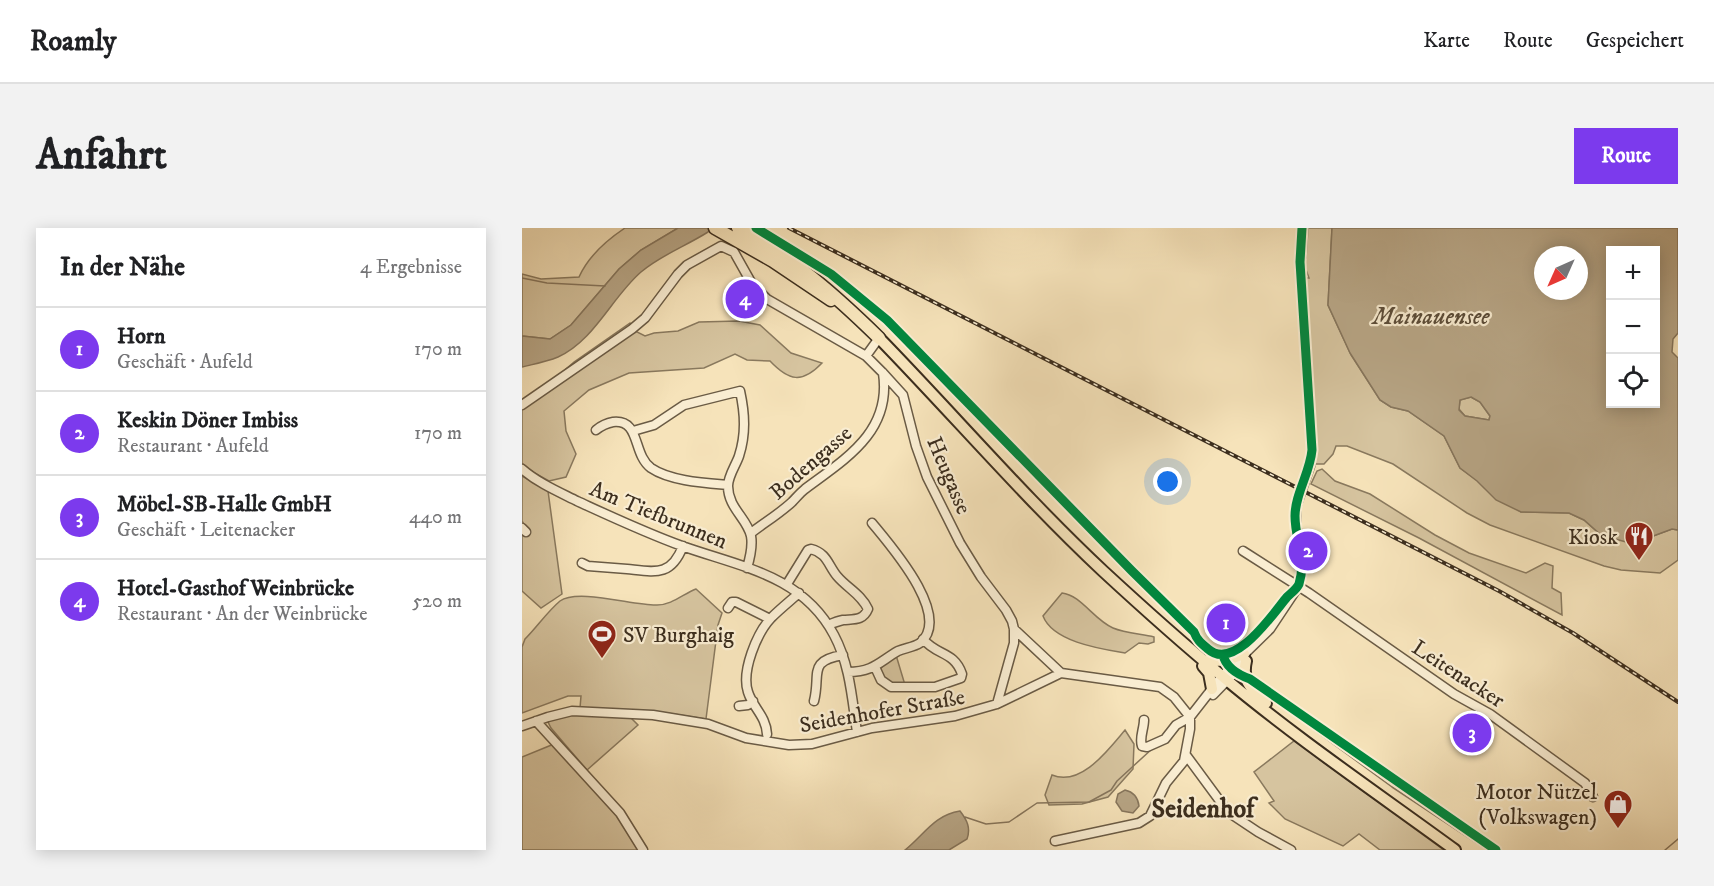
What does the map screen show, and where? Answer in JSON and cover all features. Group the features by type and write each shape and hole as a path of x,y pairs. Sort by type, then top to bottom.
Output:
{"highway":[{"path":"738,228 766,244 816,279 879,338"},
{"path":"719,230 773,261 854,315"}],"main road":[{"path":"879,338 1065,534 1136,601 1225,679 1290,730 1455,850"},
{"path":"1200,657 1224,661 1245,657 1246,683 1277,713 1290,730"},
{"path":"1200,657 1199,662 1209,673 1212,689"}],"street":[{"name":"Heugasse","path":"522,405 632,329 645,318 687,265 721,246 734,252 752,284 767,299 866,356 903,395 916,446 927,477 951,525 981,577 1006,610 1014,629"},
{"path":"866,356 879,338"},
{"name":"Bodengasse","path":"751,533 839,463 872,430 882,409 885,395 883,373"},
{"path":"633,431 654,425 684,405 740,391 744,410 744,437 728,485 734,510 751,533 752,544 747,568"},
{"path":"596,430 612,422 623,423 633,431 640,456 652,469 694,482 728,485"},
{"path":"1143,720 1142,746 1147,747 1165,739 1176,724 1190,717 1245,657 1293,597 1298,587 1302,561 1296,526 1296,507 1310,466"},
{"name":"Am Tiefbrunnen","path":"522,469 560,492 603,513 683,546 787,584 799,592 813,605 828,625 843,655 848,672 857,732"},
{"path":"848,672 875,667 898,652 919,643 930,622 923,597 897,554 872,523"},
{"path":"582,562 588,566 653,573 671,565 683,546"},
{"path":"787,584 808,550 816,550 825,556 838,578 858,594 868,609 860,618 828,625"},
{"name":"Leitenacker","path":"1243,551 1454,694 1490,714 1585,783 1593,797"},
{"path":"767,734 764,718 747,688 749,663 753,649 770,619 799,592"},
{"path":"728,608 732,602 736,602 770,619"},
{"path":"1014,629 1061,673"},
{"name":"Seidenhofer Straße","path":"522,726 572,711 653,715 708,724 746,738 789,745 812,744 872,728 955,716 997,704 1014,643 1014,629"},
{"path":"875,667 881,680 891,687 907,685 935,687 961,678 962,674 956,661 932,648 923,639"},
{"path":"814,701 818,665 829,658 843,655"},
{"path":"997,704 1061,673 1160,687 1174,698 1190,717 1186,755 1181,766 1166,783 1150,816 1145,821 1055,841"},
{"path":"1205,700 1212,689 1225,679"},
{"path":"739,706 753,702"},
{"path":"536,721 620,813 643,850"},
{"path":"1186,755 1228,812 1291,850"}],"shaded area":[{"path":"625,228 678,228 641,250 619,269 571,325 550,339 522,336 522,274 541,279 579,277 587,263 599,250"},
{"path":"1306,228 1332,228 1328,305 1351,355 1380,400 1391,407 1408,411 1444,436 1460,468 1521,512 1569,513 1584,520 1601,535 1637,542 1672,529 1678,530 1678,560 1660,573 1621,570 1604,566 1490,525 1467,513 1393,464 1347,446 1336,446 1333,454 1324,464 1315,464 1303,280 1309,278 1305,267"},
{"path":"739,321 760,325 791,353 822,363 808,374 796,377 783,373 770,361 747,360 735,354 704,368 629,373 589,390 564,411 566,431 576,454 566,477 549,481 529,470 522,463 522,407 568,378 566,369 630,323 635,331 645,336 678,331 699,322"},
{"path":"1471,397 1480,402 1490,416 1489,420 1465,416 1459,409 1460,400"},
{"path":"1322,469 1335,481 1370,494 1435,535 1469,553 1526,573 1545,563 1553,566 1552,588 1561,593 1562,615 1419,538 1311,484 1317,471"},
{"path":"522,476 548,491 562,594 541,608 522,591 522,534 528,534 528,531 522,521"},
{"path":"696,589 722,613 718,625 706,719 667,713 580,708 581,696 568,696 522,713 522,647 525,639 560,601 568,597 580,596 662,605"},
{"path":"1062,593 1075,598 1113,628 1154,637 1154,642 1139,643 1125,653 1079,643 1067,638 1048,625 1043,616"},
{"path":"896,655 905,685 888,684 879,671"},
{"path":"576,713 630,717 638,725 587,770 551,728 547,720"},
{"path":"1125,730 1134,744 1133,769 1108,797 1082,804 1049,805 1045,795 1052,775 1073,776 1083,771 1102,756"},
{"path":"1294,741 1444,850 1380,850 1359,834 1343,846 1285,819 1269,803 1274,801 1254,772"},
{"path":"554,744 622,822 640,850 522,850 522,757"}],"water":[{"path":"678,228 711,228 641,272 592,330 571,350 554,359 522,367 522,336 550,339 571,325 619,269 641,250"},
{"name":"Mainauensee","path":"1332,228 1678,228 1678,333 1673,339 1672,352 1678,358 1678,530 1672,529 1637,542 1626,542 1601,535 1584,520 1569,513 1521,512 1496,500 1460,468 1444,436 1408,411 1391,407 1380,400 1350,353 1328,305","holes":["1471,397 1480,402 1490,416 1489,420 1465,416 1459,410 1460,400"]},
{"path":"1125,790 1138,800 1139,806 1133,813 1122,811 1116,802 1118,794"},
{"path":"960,811 968,824 967,839 949,850 905,850 936,821"}],"waterway":[{"path":"1306,258 1308,228"},
{"path":"522,278 547,283 605,286"},
{"path":"1261,691 1392,787 1487,850"},
{"path":"965,817 986,824 1009,822 1037,803 1089,802 1111,790 1117,781 1153,748"},
{"path":"1665,850 1678,839"}],"railway":[{"path":"789,228 1499,591 1573,633 1678,702"}],"cycle path":[{"path":"756,228 831,274 887,320 1194,632 1201,643 1218,654 1229,653 1252,638 1297,588 1301,575 1302,566 1295,516 1312,450 1300,262 1302,228"},
{"path":"1223,655 1227,664 1234,670 1496,850"}],"place":[{"name":"Hotel-Gasthof Weinbrücke","path":"745,299"},
{"name":"Keskin Döner Imbiss","path":"1308,551"},
{"name":"Kiosk","path":"1639,562"},
{"name":"Horn","path":"1226,623"},
{"name":"SV Burghaig","path":"602,660"},
{"name":"Möbel-SB-Halle GmbH","path":"1472,733"},
{"name":"Motor Nützel (Volkswagen)","path":"1618,830"}],"district":[{"name":"Seidenhof","path":"1203,808"}]}
